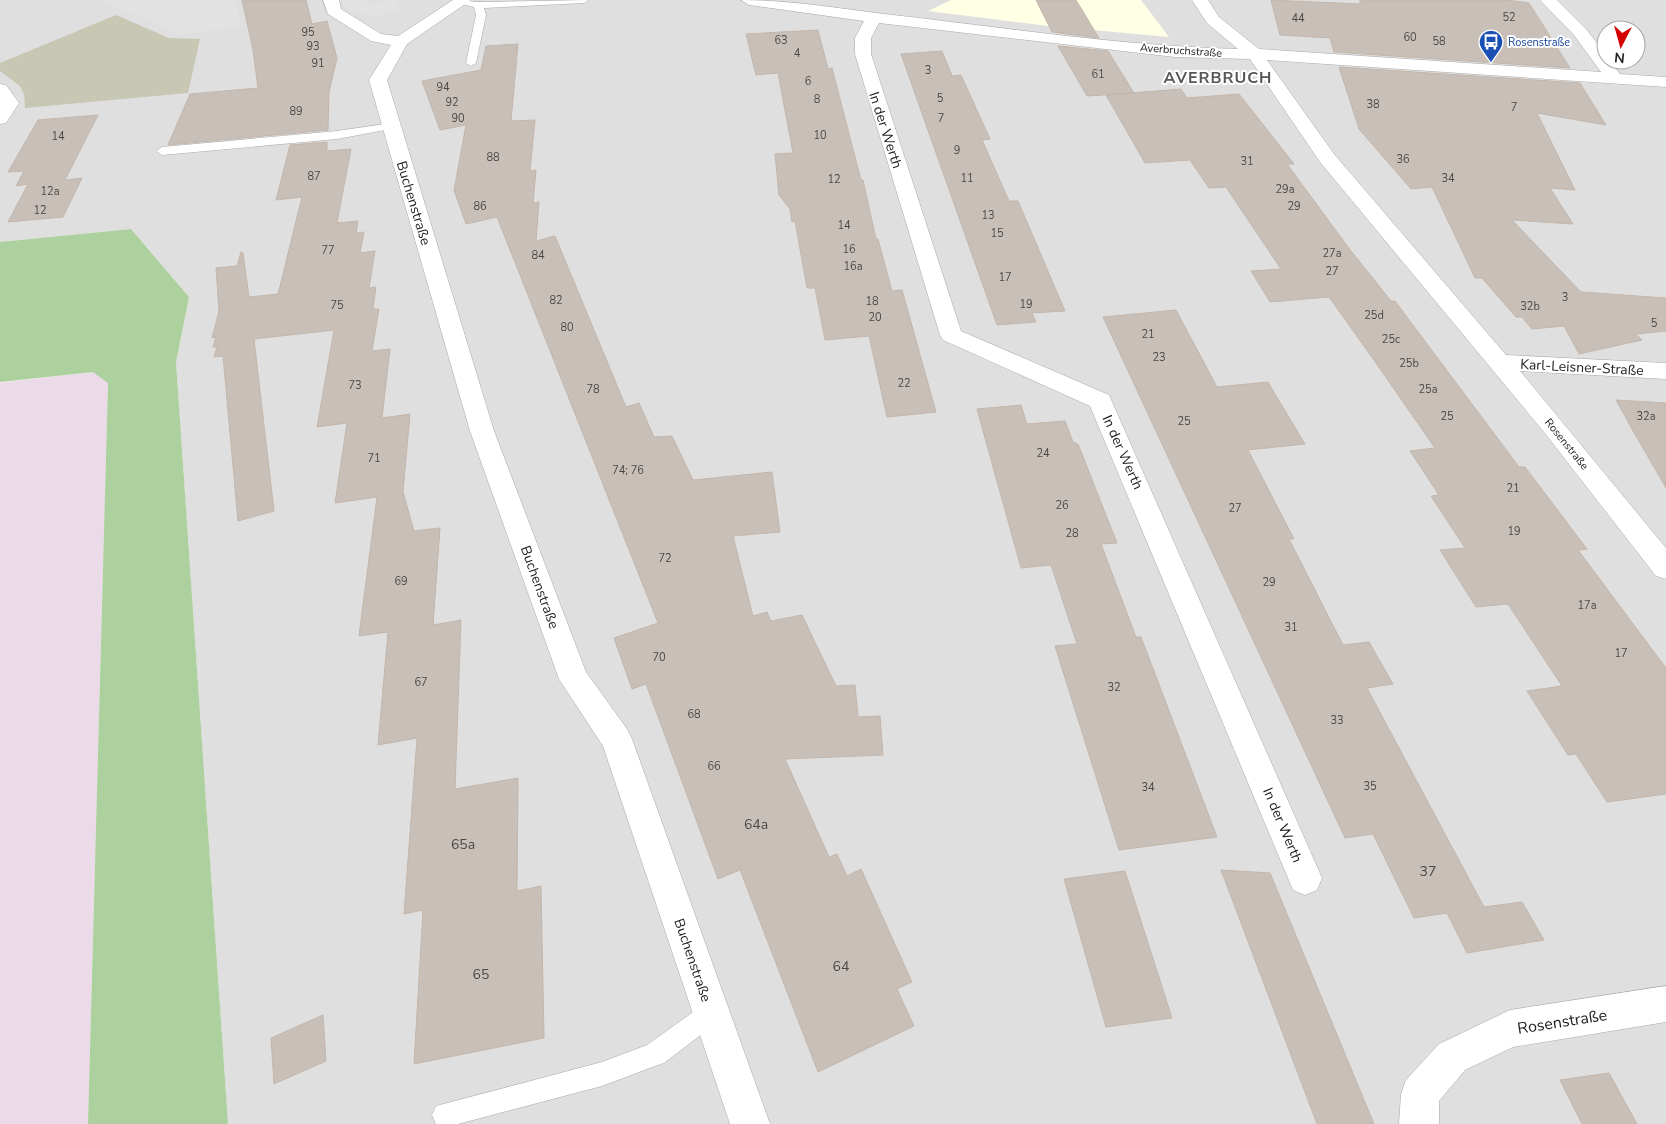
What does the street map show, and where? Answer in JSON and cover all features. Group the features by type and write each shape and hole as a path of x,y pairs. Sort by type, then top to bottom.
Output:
{"street":[{"path":"331,0 334,11 377,38 401,41"},
{"name":"Averbruchstraße","path":"749,0 874,18 1175,52 1254,54 1666,82"},
{"name":"Rosenstraße","path":"1200,0 1213,20 1254,54 1327,158 1499,362 1666,568"},
{"path":"1548,0 1580,32 1615,79"},
{"name":"Buchenstraße","path":"467,2 401,41 378,80 482,430 574,679 616,739 750,1124"},
{"name":"In der Werth","path":"874,18 863,38 865,63 951,335 1100,401 1306,878"},
{"path":"0,89 10,103 0,119"},
{"name":"Karl-Leisner-Straße","path":"1499,362 1666,371"},
{"name":"Rosenstraße","path":"1419,1124 1420,1094 1452,1057 1510,1029 1666,1004"}],"lane":[{"path":"467,2 584,0"},
{"path":"467,2 481,15 471,63"},
{"path":"162,151 337,135 392,126"},
{"path":"445,1114 602,1074 655,1054 711,1013"}],"shaded area":[{"path":"0,0 1666,0 1666,1124 228,1124 176,362 189,297 131,229 0,242"},
{"path":"101,0 236,0 240,27 180,35"},
{"path":"342,0 364,0 365,4 397,0 400,10 376,16 345,10"},
{"path":"951,0 1141,0 1169,37 1048,26 928,11"},
{"path":"116,15 169,38 200,39 188,93 25,108 24,94 20,86 0,71 0,63"},
{"path":"93,372 108,382 88,1124 0,1124 0,383"}],"green space":[{"path":"131,229 189,297 176,362 228,1124 88,1124 108,383 93,372 0,382 0,242"}],"building":[{"path":"242,0 306,0 312,24 327,21 337,58 329,92 328,130 168,145 190,94 258,88 253,50"},
{"path":"1036,0 1076,0 1099,38 1052,32"},
{"path":"1271,0 1360,4 1360,0 1507,0 1529,3 1570,68 1334,52 1330,38 1280,35"},
{"path":"818,30 828,69 832,68 861,180 863,180 876,239 878,239 892,291 902,290 936,412 887,417 869,336 825,340 815,288 807,288 795,221 792,222 790,209 779,195 775,154 793,153 778,73 756,75 746,34"},
{"path":"518,44 511,121 535,120 530,171 536,170 533,203 539,202 536,241 555,236 626,407 639,403 654,437 672,436 693,480 772,472 780,532 733,536 753,616 767,612 771,621 802,615 836,686 855,685 858,717 880,716 883,755 785,759 829,857 837,854 847,876 861,869 912,982 897,989 914,1026 818,1072 740,870 718,879 646,684 632,689 614,638 658,623 497,217 466,224 454,190 466,125 440,130 422,81 481,70 486,46"},
{"path":"1058,46 1108,51 1134,93 1087,96"},
{"path":"942,51 952,76 961,75 990,139 982,140 1009,201 1018,201 1065,311 1032,313 1036,322 997,325 901,54"},
{"path":"1339,67 1580,83 1606,125 1537,113 1575,190 1550,188 1573,224 1512,220 1581,292 1666,298 1666,331 1636,334 1642,340 1579,354 1564,326 1532,329 1522,317 1516,317 1482,278 1475,278 1432,187 1411,189 1359,129"},
{"path":"1181,89 1187,98 1239,94 1294,164 1287,164 1348,247 1391,301 1395,301 1519,467 1525,467 1587,549 1578,550 1666,668 1666,794 1607,802 1576,754 1568,755 1527,691 1562,686 1508,604 1476,607 1440,550 1465,548 1431,496 1439,495 1410,451 1435,448 1369,353 1329,297 1270,302 1251,271 1281,269 1226,187 1209,188 1190,160 1145,163 1106,95"},
{"path":"98,115 65,180 82,178 63,217 8,222 28,184 16,186 24,171 8,172 38,120"},
{"path":"327,142 327,151 351,149 337,223 358,221 356,233 364,232 360,253 375,251 369,288 376,287 373,309 379,309 372,351 390,349 382,418 410,414 403,492 414,531 440,528 433,625 461,620 455,789 518,778 517,891 541,886 544,1038 414,1064 423,910 404,914 417,738 378,745 388,632 359,636 377,497 335,503 347,423 317,427 334,330 254,339 274,511 238,521 223,356 214,357 217,347 213,347 216,337 212,338 219,311 216,268 237,266 241,252 243,253 249,297 278,294 302,197 276,200 290,145"},
{"path":"1176,310 1217,387 1268,382 1305,444 1248,450 1294,539 1289,539 1343,645 1369,642 1393,684 1367,688 1484,907 1522,902 1544,940 1467,953 1447,913 1414,918 1373,834 1345,838 1103,317"},
{"path":"1616,400 1666,403 1666,488 1632,429"},
{"path":"1021,405 1027,424 1065,421 1073,442 1078,444 1117,543 1101,544 1136,637 1141,637 1217,837 1119,850 1055,646 1077,644 1051,565 1021,568 977,409"},
{"path":"1221,870 1270,873 1374,1124 1317,1124"},
{"path":"1125,871 1172,1018 1106,1027 1064,879"},
{"path":"323,1015 326,1061 274,1084 271,1038"},
{"path":"1609,1073 1637,1124 1582,1124 1560,1080"}],"place":[{"name":"Rosenstraße","path":"1491,63"}],"district":[{"name":"AVERBRUCH","path":"1218,77"}]}
